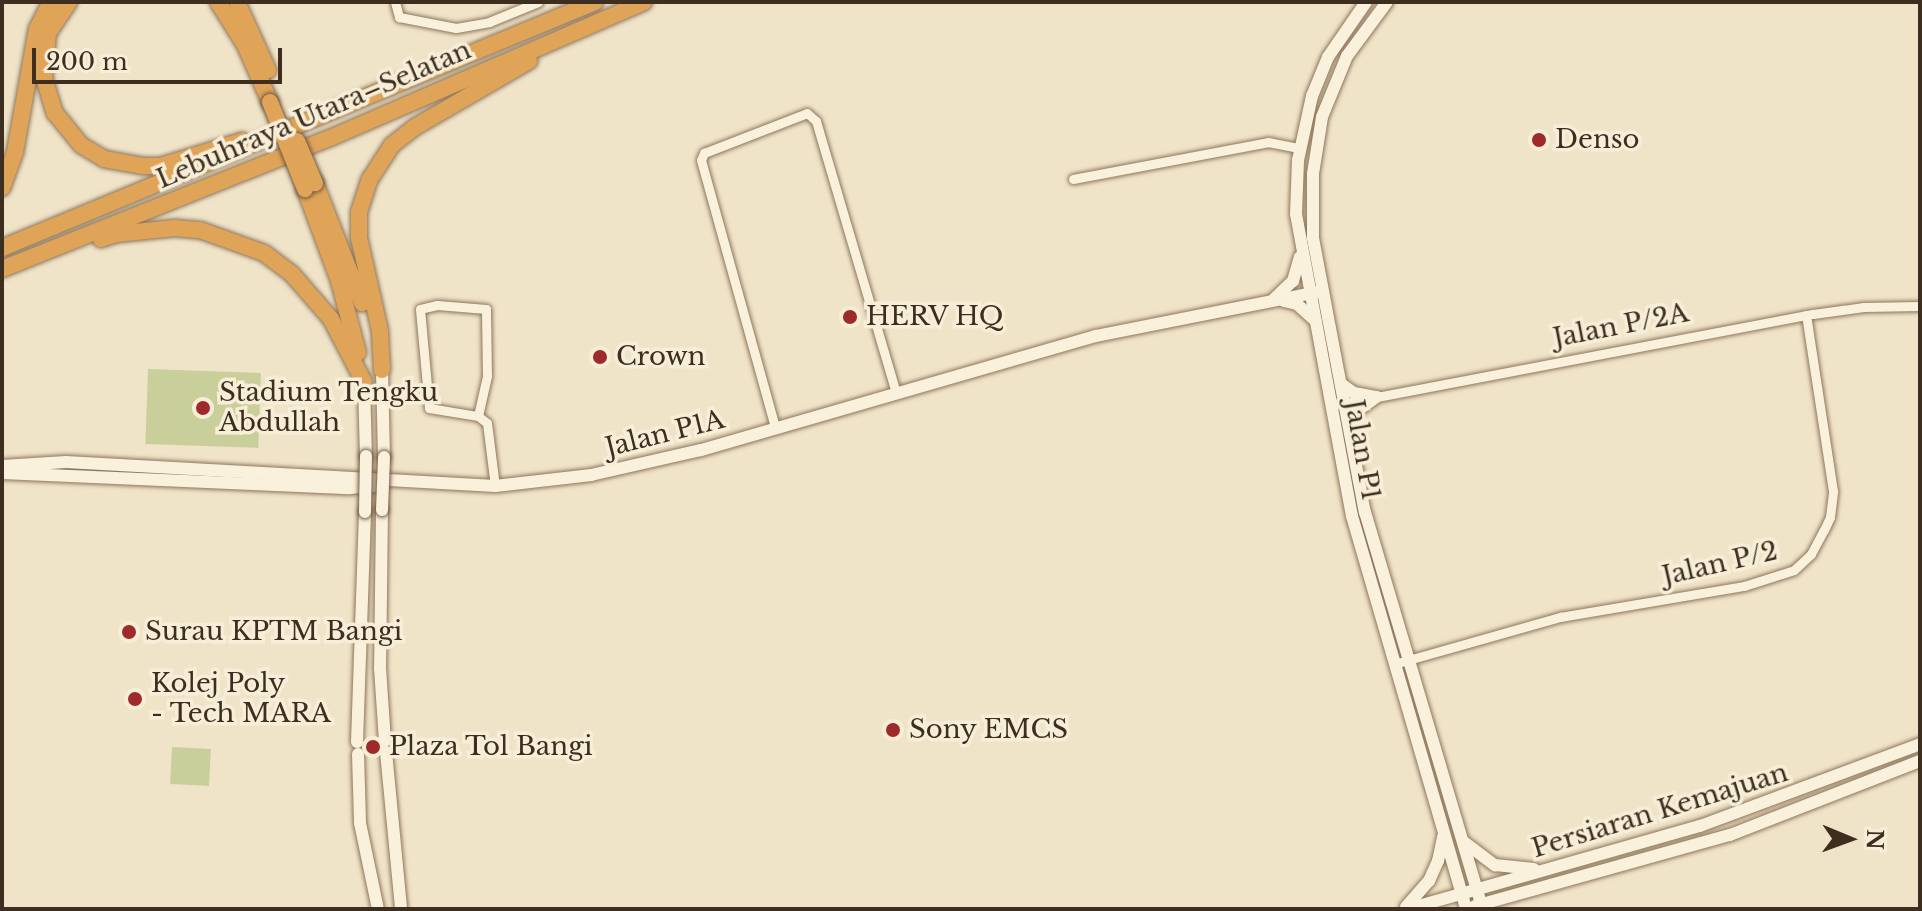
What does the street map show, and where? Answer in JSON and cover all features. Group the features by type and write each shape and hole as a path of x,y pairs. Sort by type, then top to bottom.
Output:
{"highway":[{"path":"2,188 15,152 37,29 51,2"},
{"path":"69,2 48,33 44,78 55,113 73,138 92,152 124,165 161,166 247,140 265,140"},
{"path":"218,2 275,100"},
{"path":"237,2 310,186 352,274 382,370"},
{"name":"Lebuhraya Utara–Selatan","path":"2,248 595,2"},
{"name":"Lebuhraya Utara–Selatan","path":"2,272 330,138 644,2"},
{"path":"382,370 380,331 362,260 358,224 364,194 379,162 392,145 415,127 596,22"},
{"path":"310,186 339,281 364,382"},
{"path":"2,272 116,234 175,228 222,236 264,253 291,273 337,327 364,382"}],"main road":[{"name":"Jalan P1","path":"1366,2 1324,66 1312,96 1300,148 1296,214 1302,251 1341,384 1338,405 1349,428 1365,512 1481,904"},
{"name":"Jalan P1","path":"1387,2 1347,56 1322,117 1313,174 1316,321 1338,405 1352,516 1465,909"},
{"path":"1273,300 1293,281 1302,251"},
{"name":"Jalan P1A","path":"2,466 66,462 495,486 591,475 646,464 1096,336 1316,292"},
{"path":"1273,300 1297,304 1316,321"},
{"path":"382,370 384,457 380,668 401,909"},
{"path":"364,382 366,456 358,748 361,832 378,909"},
{"path":"1341,384 1354,393 1376,397"},
{"path":"1349,428 1354,415 1376,397"},
{"path":"2,473 350,488 401,483"},
{"name":"Persiaran Kemajuan","path":"1406,909 1700,826 1920,744"},
{"name":"Persiaran Kemajuan","path":"1465,909 1730,835 1920,761"},
{"path":"1406,909 1434,871 1443,833"},
{"path":"1462,840 1495,865 1545,869"}],"street":[{"path":"395,2 399,17 456,28 489,22 538,2"},
{"path":"775,427 701,160 704,153 807,113 816,121 896,392"},
{"path":"1073,179 1268,142 1300,148"},
{"path":"478,416 487,376 486,309 437,305 420,309 429,408 478,416 487,423 495,486"},
{"name":"Jalan P/2A","path":"1338,405 1806,315 1864,307 1920,306"},
{"name":"Jalan P/2","path":"1394,664 1560,617 1770,580 1794,570 1811,554 1824,530 1830,517 1833,491 1806,315"}],"green space":[{"name":"Stadium Tengku Abdullah","path":"148,369 261,373 258,448 145,444"},
{"path":"172,747 211,749 209,786 170,784"}],"place":[{"name":"Denso","path":"1539,140"},
{"name":"HERV HQ","path":"850,317"},
{"name":"Crown","path":"600,357"},
{"name":"Stadium Tengku Abdullah","path":"203,408"},
{"name":"Surau KPTM Bangi","path":"129,632"},
{"name":"Kolej Poly - Tech MARA","path":"135,699"},
{"name":"Sony EMCS","path":"893,730"},
{"name":"Plaza Tol Bangi","path":"373,747"}]}
